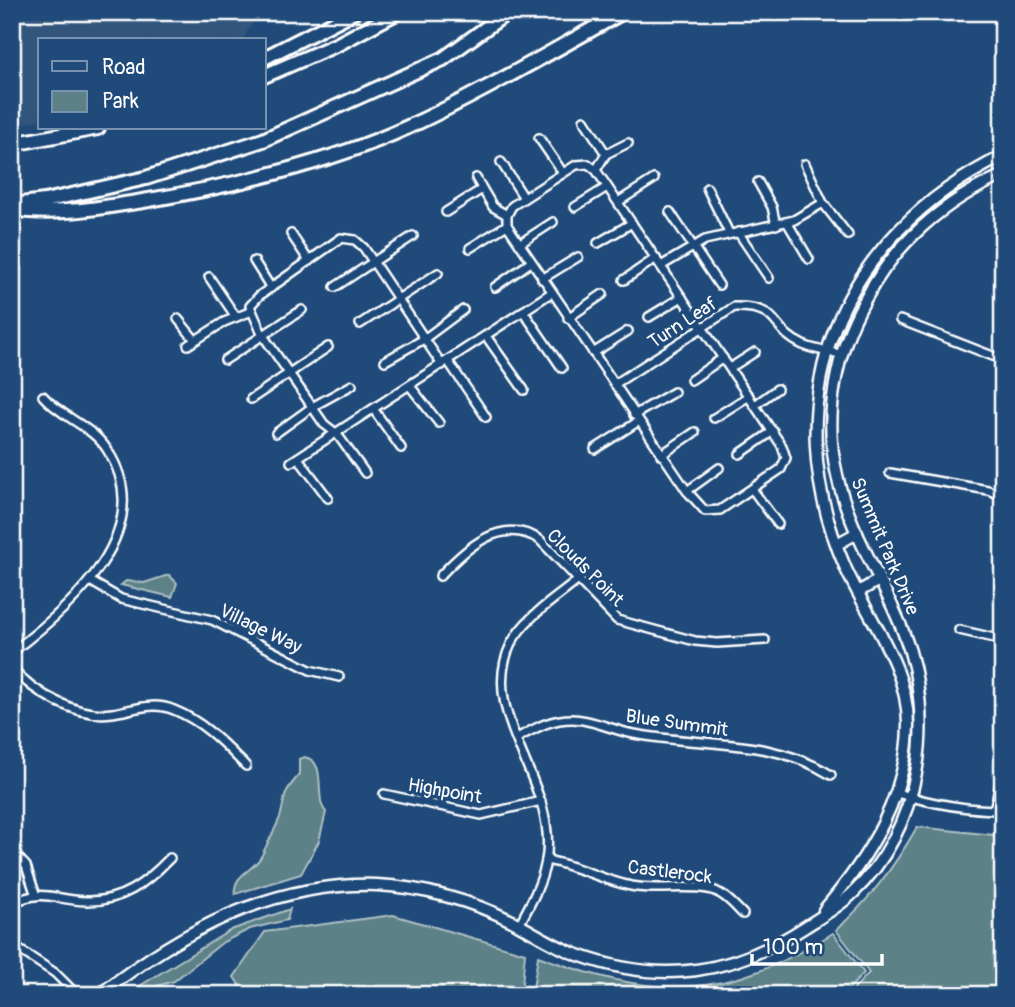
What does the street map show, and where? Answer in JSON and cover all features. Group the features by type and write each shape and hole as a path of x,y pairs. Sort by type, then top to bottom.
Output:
{"highway":[{"path":"266,57 354,12"},
{"path":"266,75 338,44 398,12"},
{"path":"12,207 146,178 263,140 443,59 508,12"},
{"path":"12,207 41,214 100,208 237,183 311,162 407,128 623,12"},
{"path":"12,144 87,130"}],"street":[{"path":"584,120 606,154"},
{"path":"539,138 563,173"},
{"path":"596,170 606,154 628,143"},
{"name":"Summit Park Drive","path":"815,921 865,858 897,793 908,724 902,686 894,659 858,592 837,544 820,480 817,394 826,351 849,298 883,245 928,202 964,175 1003,156"},
{"path":"501,162 524,198"},
{"path":"805,163 823,203 848,235"},
{"path":"588,164 596,170 773,432 786,458 781,469 720,510 705,511 687,491 507,225 507,215 512,206 563,173 576,165 588,164"},
{"name":"Summit Park Drive","path":"99,995 131,970 195,931 285,893 319,887 381,886 431,894 490,912 576,954 623,967 675,974 741,961 780,943 850,896 868,877 890,844 910,797 919,757 920,698 906,638 857,533 842,494 833,452 834,398 841,355 876,278 897,251 944,208 1003,175"},
{"path":"476,178 493,207 507,215"},
{"path":"618,202 654,179"},
{"path":"758,182 772,207 776,225"},
{"path":"575,207 607,187"},
{"path":"707,188 729,233"},
{"path":"446,212 482,189"},
{"path":"661,266 694,247 729,233 787,222 823,203"},
{"path":"670,212 719,285"},
{"path":"519,244 553,222"},
{"path":"787,222 809,259"},
{"path":"598,243 632,223"},
{"path":"470,248 507,225"},
{"path":"738,232 769,278"},
{"path":"291,234 309,261"},
{"path":"335,287 413,236"},
{"path":"178,319 192,343 251,308 271,288 341,239 355,240 424,338 486,417"},
{"path":"542,279 578,257"},
{"path":"624,280 656,258"},
{"path":"254,261 271,288"},
{"path":"495,287 531,262"},
{"path":"360,324 438,273"},
{"path":"209,277 236,317"},
{"path":"328,498 295,460 551,293"},
{"path":"568,318 603,294"},
{"path":"649,317 682,297"},
{"name":"Turn Leaf","path":"615,384 734,307 757,307 767,312 803,344 841,355"},
{"path":"251,308 262,334 312,407 365,473"},
{"path":"225,360 302,310"},
{"path":"385,361 463,310"},
{"path":"523,311 562,368"},
{"path":"900,320 944,334 982,354 1003,360"},
{"path":"593,353 628,331"},
{"path":"486,336 524,390"},
{"path":"251,399 328,347"},
{"path":"730,368 755,352"},
{"path":"691,380 723,358"},
{"path":"276,433 312,407 352,385"},
{"path":"410,386 439,423"},
{"path":"755,405 777,389"},
{"path":"595,449 674,392"},
{"path":"12,652 47,625 90,581 111,546 120,522 122,497 118,472 100,440 43,396"},
{"path":"715,418 749,396"},
{"path":"374,410 401,448"},
{"path":"661,455 695,432"},
{"path":"740,454 773,432"},
{"path":"687,491 719,468"},
{"path":"890,473 988,490 1003,496"},
{"path":"752,489 778,524"},
{"name":"Clouds Point","path":"440,576 480,540 518,532 540,540 610,615 630,625 695,641 717,643 765,639"},
{"path":"837,544 857,533"},
{"path":"858,592 879,580"},
{"name":"Village Way","path":"90,581 121,598 212,620 310,670 340,677"},
{"path":"519,925 547,860 541,801 506,713 500,681 512,643 524,625 577,581"},
{"path":"959,630 1003,639"},
{"path":"12,668 24,682 75,710 110,714 140,705 173,709 209,729 246,766"},
{"name":"Blue Summit","path":"517,738 547,721 575,719 635,735 779,751 806,760 831,775"},
{"path":"897,793 985,812 999,810 1003,772"},
{"name":"Highpoint","path":"384,794 481,815 541,801"},
{"path":"12,850 26,866 35,893"},
{"path":"12,903 35,893 86,901 111,899 136,890 170,858"},
{"name":"Castlerock","path":"547,860 629,885 670,890 709,889 724,896 743,914"},
{"path":"12,945 55,973 77,995"}],"shaded area":[{"path":"12,12 260,12 243,38 38,38 38,120 12,127"}],"green space":[{"path":"169,575 177,583 172,597 121,585 126,581 144,583"},
{"path":"304,757 312,760 319,772 322,806 326,812 319,841 301,874 235,894 237,881 262,855 280,817 286,793 299,775 299,759"},
{"path":"917,827 1003,836 1003,995 848,995 869,973 836,930 881,882"},
{"path":"290,909 287,920 250,929 223,942 174,981 157,986 144,995 125,995 231,930"},
{"path":"393,915 525,953 521,995 246,995 234,977 265,932"},
{"path":"833,933 864,973 843,995 532,995 538,956 619,981 655,986 689,986 723,982 758,971"}]}
